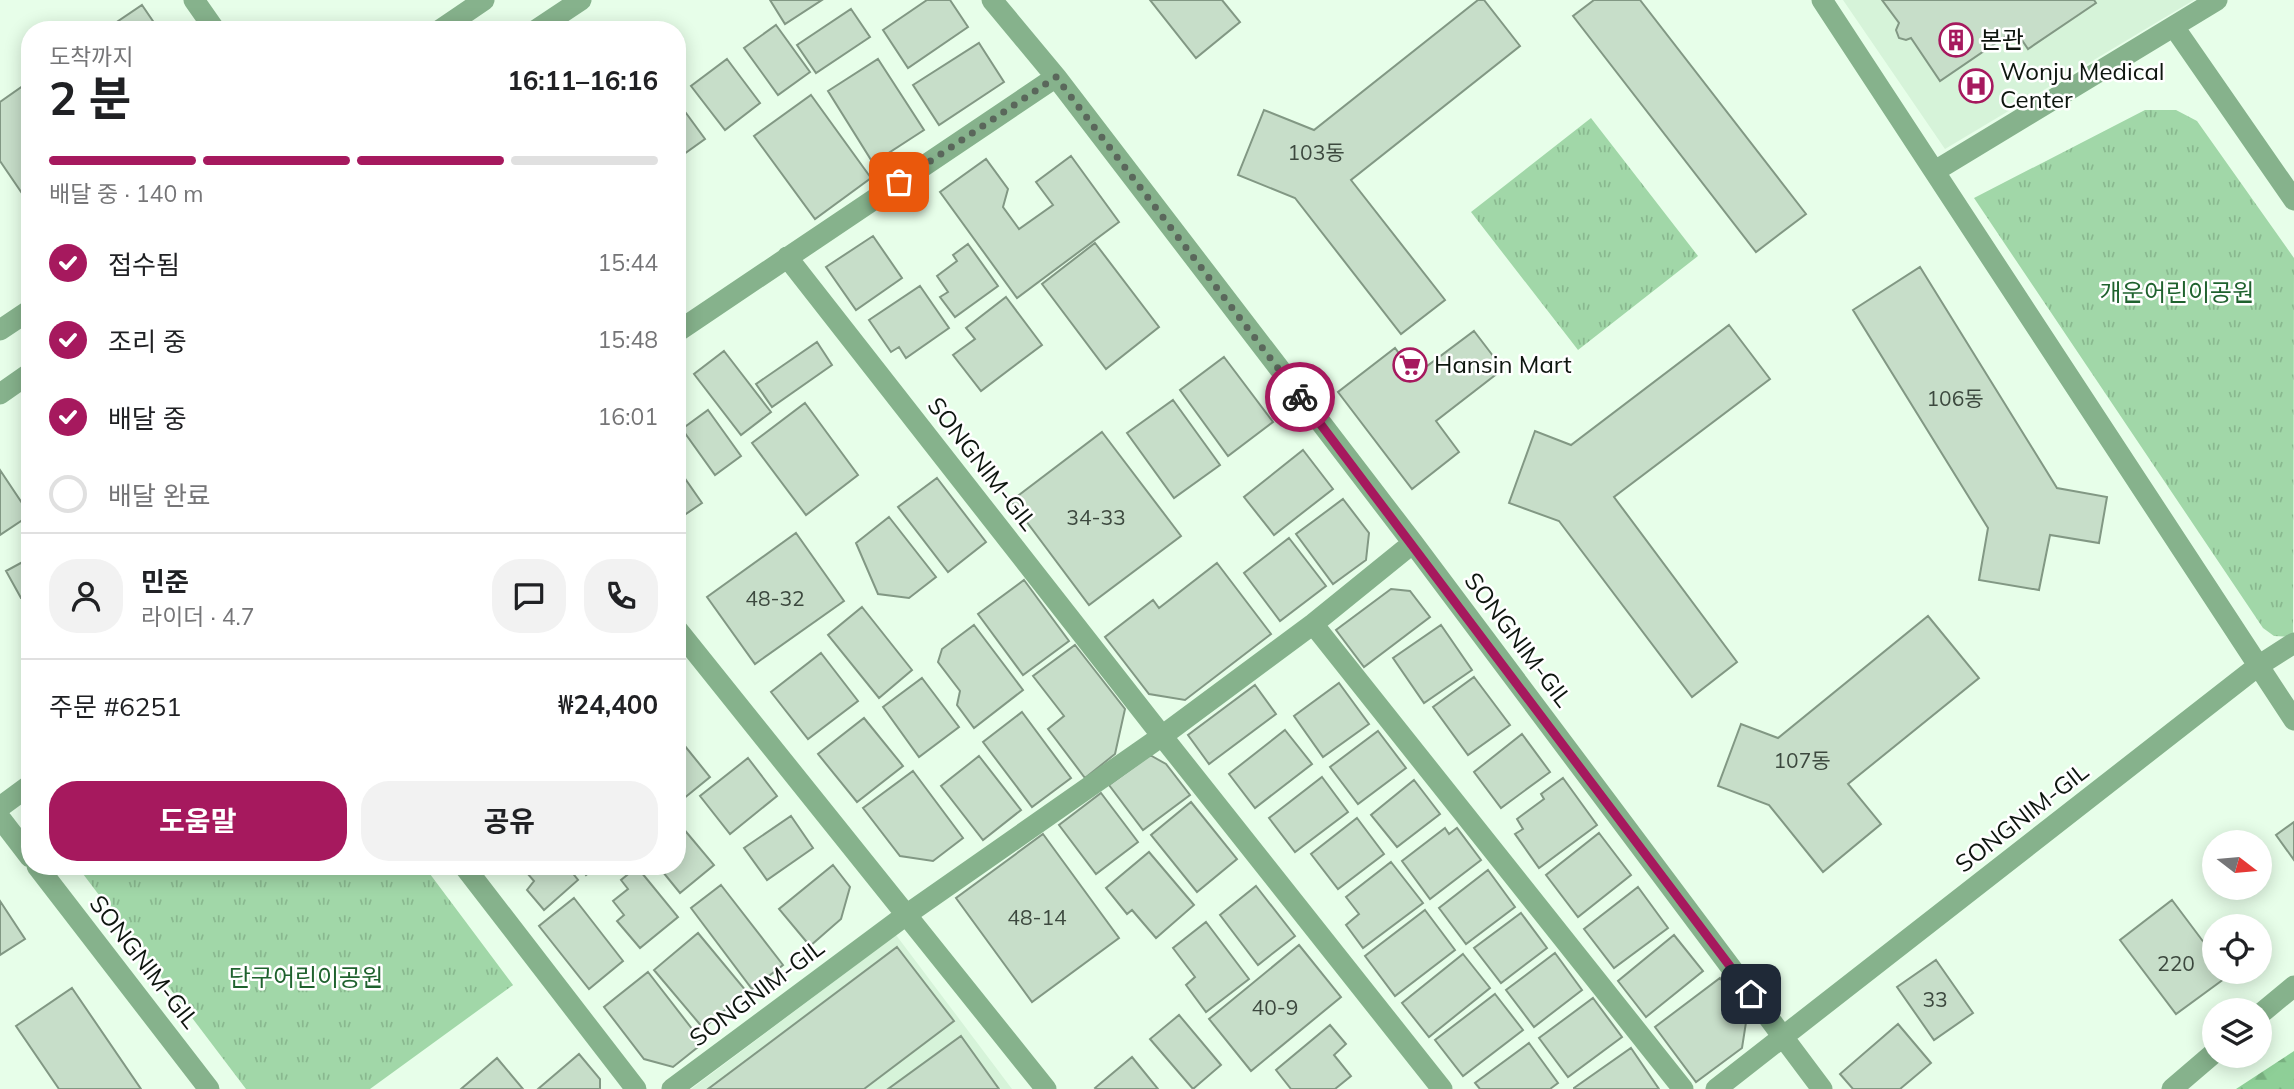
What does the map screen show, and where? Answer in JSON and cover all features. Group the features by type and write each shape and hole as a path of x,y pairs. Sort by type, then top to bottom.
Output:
{"street":[{"path":"194,0 209,21"},
{"path":"453,21 484,0"},
{"path":"550,21 581,0"},
{"name":"SONGNIM-GIL","path":"992,0 1056,77 1413,543 1822,1089"},
{"path":"1822,0 2294,720"},
{"path":"1935,172 2217,0"},
{"path":"2174,27 2294,200"},
{"path":"686,325 1056,77"},
{"name":"SONGNIM-GIL","path":"787,257 1442,1089"},
{"path":"0,330 21,316"},
{"path":"0,394 21,379"},
{"name":"SONGNIM-GIL","path":"672,1089 906,915 1162,736 1313,624 1413,543"},
{"path":"1313,624 1683,1089"},
{"path":"686,640 1046,1089"},
{"name":"SONGNIM-GIL","path":"1716,1089 2258,666 2294,643"},
{"path":"0,807 21,792"},
{"path":"0,818 21,845"},
{"name":"SONGNIM-GIL","path":"44,875 209,1089"},
{"path":"471,875 636,1089"},
{"path":"2272,1004 2294,986"},
{"path":"2172,1089 2202,1064"}],"shaded area":[{"name":"Wonju Medical Center","path":"1843,0 2194,0 1945,149"},
{"path":"896,935 1012,1089 691,1089"}],"green space":[{"name":"개운어린이공원","path":"2145,110 2176,110 2197,121 2294,258 2293,637 2274,636 2263,628 1974,198"},
{"path":"1591,118 1698,256 1578,350 1471,212"},
{"name":"단구어린이공원","path":"84,875 431,875 513,985 370,1089 246,1089"},
{"path":"2294,1051 2294,1089 2236,1089 2272,1068"}],"building":[{"path":"770,0 822,0 785,24"},
{"path":"927,0 950,0 968,27 908,68 883,30"},
{"path":"1150,0 1222,0 1240,22 1196,58"},
{"path":"1478,0 1484,0 1520,46 1351,180 1445,300 1401,334 1295,198 1238,175 1264,110 1314,130"},
{"path":"1594,0 1640,0 1806,214 1756,252 1573,16"},
{"name":"본관","path":"1882,0 2094,0 2096,3 2028,49 2015,30 1940,81 1911,38 1899,38 1896,30 1899,23"},
{"path":"142,5 153,21 118,21"},
{"path":"851,9 870,37 816,73 797,45"},
{"path":"776,25 810,72 778,95 744,48"},
{"path":"979,43 1004,82 939,125 913,85"},
{"path":"727,59 760,103 725,130 691,86"},
{"path":"878,59 924,130 873,163 828,91"},
{"path":"21,87 21,192 0,161 0,102"},
{"path":"811,95 871,178 815,219 754,136"},
{"path":"686,113 705,139 686,153"},
{"path":"1071,156 1119,222 1017,298 940,192 986,159 1008,189 1003,207 1019,229 1053,205 1036,182"},
{"path":"873,236 902,278 856,310 826,267"},
{"path":"1095,243 1159,327 1106,369 1042,284"},
{"path":"968,244 998,286 955,317 940,297 948,292 937,276 957,261 953,255"},
{"path":"1920,267 2057,488 2107,497 2099,543 2050,535 2039,590 1979,580 1988,528 1853,310"},
{"path":"920,286 949,328 906,358 899,347 891,352 869,320"},
{"path":"1006,297 1042,345 981,391 953,355 975,339 966,328"},
{"path":"1729,325 1770,379 1614,497 1737,662 1692,697 1559,521 1509,503 1535,431 1571,445"},
{"path":"1474,331 1503,369 1436,421 1459,452 1412,489 1338,392 1395,348 1415,375"},
{"path":"817,342 832,365 772,407 756,384"},
{"path":"724,351 771,412 741,435 694,374"},
{"path":"1224,357 1273,422 1228,456 1180,390"},
{"path":"1173,400 1220,465 1174,498 1127,433"},
{"path":"805,403 858,475 806,515 752,443"},
{"path":"708,410 741,456 715,475 686,435 686,426"},
{"path":"1102,432 1181,536 1089,605 1011,501"},
{"path":"1303,450 1333,489 1274,535 1244,497"},
{"path":"0,470 21,502 21,521 0,535"},
{"path":"937,478 986,542 948,572 898,507"},
{"path":"686,480 702,503 686,514"},
{"path":"1343,499 1369,533 1366,560 1333,584 1296,534"},
{"path":"889,517 936,577 909,598 878,594 856,543"},
{"path":"796,533 844,601 755,664 707,597"},
{"path":"1289,538 1326,586 1280,621 1244,573"},
{"path":"21,563 21,598 6,571"},
{"path":"1217,563 1271,634 1185,700 1149,694 1105,637 1153,600 1159,608"},
{"path":"1024,580 1069,641 1023,675 978,614"},
{"path":"1391,589 1410,591 1430,617 1364,667 1336,630"},
{"path":"862,607 912,670 879,698 828,635"},
{"path":"1928,616 1979,678 1848,784 1881,824 1823,872 1769,805 1718,786 1741,724 1778,738"},
{"path":"974,625 1023,690 974,728 957,705 960,691 938,662 942,649"},
{"path":"1441,625 1472,670 1424,703 1393,658"},
{"path":"1075,645 1125,709 1115,754 1085,778 1048,729 1064,716 1033,676"},
{"path":"821,653 858,701 808,739 771,692"},
{"path":"1474,677 1510,725 1468,755 1433,707"},
{"path":"922,678 959,727 919,757 883,707"},
{"path":"1339,683 1369,724 1323,757 1294,716"},
{"path":"1255,685 1276,714 1209,764 1188,735"},
{"path":"1022,712 1071,778 1032,807 983,742"},
{"path":"864,718 903,766 857,802 818,754"},
{"path":"1285,730 1312,764 1255,808 1229,774"},
{"path":"1378,731 1406,768 1358,804 1330,767"},
{"path":"1522,734 1550,772 1501,808 1474,772"},
{"path":"686,747 710,777 686,797"},
{"path":"1150,755 1166,764 1190,795 1143,830 1109,785"},
{"path":"979,756 1021,810 983,840 941,786"},
{"path":"748,758 777,796 730,834 700,796"},
{"path":"913,771 963,838 933,861 900,856 863,808"},
{"path":"1322,777 1348,812 1295,852 1269,818"},
{"path":"1563,778 1597,825 1539,868 1515,834 1523,829 1517,819 1544,799 1541,794"},
{"path":"1414,780 1440,814 1397,847 1371,815"},
{"path":"1101,793 1138,842 1096,874 1059,825"},
{"path":"1191,802 1237,859 1197,892 1151,835"},
{"path":"791,816 813,848 767,880 744,848"},
{"path":"1357,818 1384,854 1338,889 1311,854"},
{"path":"2294,822 2294,860 2276,835"},
{"path":"1445,828 1449,834 1457,828 1481,860 1430,899 1402,861"},
{"path":"686,832 714,865 680,893 665,875 686,875"},
{"path":"1599,833 1631,875 1578,917 1546,875"},
{"path":"1043,834 1119,938 1032,1002 956,898"},
{"path":"1149,852 1194,905 1156,938 1132,910 1127,914 1106,888"},
{"path":"1391,862 1423,903 1363,948 1346,925 1359,914 1346,897"},
{"path":"833,865 850,887 841,919 810,946 779,909"},
{"path":"1488,870 1515,907 1466,944 1439,908"},
{"path":"529,875 574,875 578,880 544,910 527,890 534,881"},
{"path":"627,875 644,875 678,917 640,948 617,921 624,915 613,901 628,889 621,880"},
{"path":"721,885 783,965 752,989 691,908"},
{"path":"1256,886 1295,936 1258,965 1220,915"},
{"path":"1638,887 1668,928 1614,968 1584,929"},
{"path":"574,898 623,961 589,989 539,926"},
{"path":"2172,900 2202,940 2202,984 2217,984 2176,1014 2120,940"},
{"path":"0,901 25,939 0,955"},
{"path":"1425,910 1455,950 1395,996 1365,956"},
{"path":"1521,913 1547,948 1501,983 1474,948"},
{"path":"1206,922 1249,979 1206,1012 1186,985 1195,977 1173,948"},
{"path":"698,933 747,992 703,1028 654,970"},
{"path":"1674,935 1703,971 1646,1017 1618,981"},
{"path":"1299,945 1341,997 1251,1071 1209,1019"},
{"path":"897,947 954,1021 864,1089 708,1089"},
{"path":"1555,953 1582,990 1534,1027 1506,990"},
{"path":"1463,954 1490,988 1429,1037 1402,1003"},
{"path":"1936,960 1973,1013 1934,1040 1897,987"},
{"path":"648,972 703,1043 673,1067 644,1059 604,1007"},
{"path":"1720,978 1747,1016 1742,1048 1696,1082 1655,1027"},
{"path":"72,988 141,1089 59,1089 16,1026"},
{"path":"1495,994 1523,1030 1463,1076 1435,1040"},
{"path":"1593,998 1622,1037 1568,1077 1539,1038"},
{"path":"1179,1015 1221,1065 1193,1089 1150,1039"},
{"path":"1898,1024 1931,1063 1900,1089 1853,1089 1840,1074"},
{"path":"1330,1025 1346,1044 1334,1055 1351,1076 1335,1089 1291,1089 1276,1070"},
{"path":"961,1036 999,1089 888,1089"},
{"path":"1529,1043 1558,1083 1550,1089 1480,1089 1475,1083"},
{"path":"1631,1048 1659,1089 1574,1089 1574,1088"},
{"path":"579,1054 600,1079 600,1089 538,1089"},
{"path":"1132,1057 1158,1089 1095,1088"},
{"path":"497,1058 523,1089 461,1089"}],"way so far":[{"path":"899,182 1056,77 1300,397"}],"place":[{"name":"본관","path":"1956,40"},
{"name":"Wonju Medical Center","path":"1976,86"},
{"name":"Hansin Mart","path":"1410,365"}],"route":[{"path":"1300,397 1413,543 1751,994"}]}
